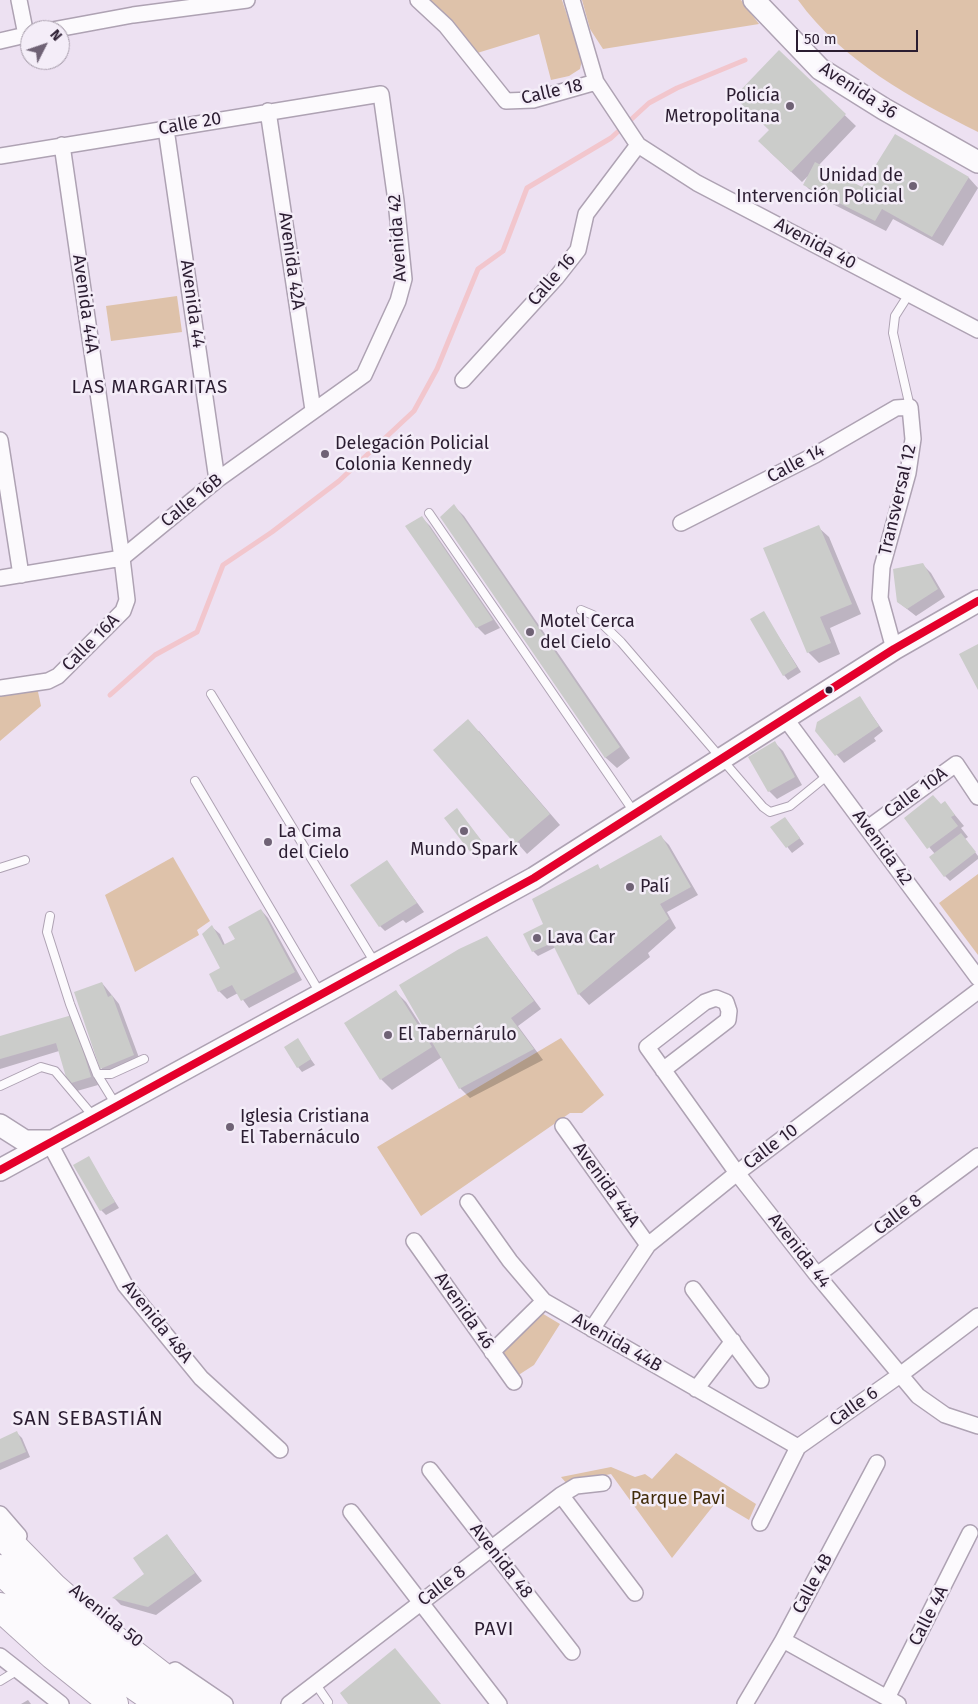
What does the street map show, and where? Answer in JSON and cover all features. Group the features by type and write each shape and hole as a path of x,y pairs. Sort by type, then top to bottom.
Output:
{"highway":[{"path":"0,1534 53,1587 101,1629 198,1704"},
{"path":"0,1569 48,1616 111,1667 162,1704"},
{"path":"0,1607 53,1655 114,1704"},
{"path":"0,1633 89,1704"}],"main road":[{"name":"Avenida 36","path":"754,0 820,69 884,109 978,162"},
{"path":"2,1162 53,1142 96,1120 534,878 894,649 978,601"},
{"path":"0,1125 25,1141 53,1142"}],"street":[{"path":"19,0 24,20"},
{"path":"70,25 132,7 242,0"},
{"name":"Calle 18","path":"418,0 446,26 506,102 533,100 596,82"},
{"name":"Avenida 40","path":"572,0 596,82 638,145 697,182 978,330"},
{"path":"0,41 20,36"},
{"name":"Calle 20","path":"0,156 381,94"},
{"name":"Avenida 42","path":"364,375 398,301 404,278 381,94"},
{"name":"Avenida 42A","path":"268,111 313,410"},
{"name":"Avenida 44","path":"166,128 217,480"},
{"name":"Avenida 44A","path":"62,145 122,558 126,600 123,611"},
{"name":"Calle 16","path":"464,380 556,278 578,250 586,214 638,145"},
{"name":"Calle 16B","path":"0,578 122,558 217,480 364,375"},
{"name":"Calle 14","path":"681,523 814,455 896,408 910,406"},
{"name":"Transversal 12","path":"894,649 880,598 882,567 908,473 913,440 910,406"},
{"path":"0,440 21,575"},
{"name":"Calle 16A","path":"0,688 48,680 58,676 123,611"},
{"name":"Avenida 42","path":"785,718 978,978"},
{"name":"Calle 10A","path":"868,828 956,764 978,797"},
{"name":"Calle 10","path":"592,1329 648,1245 737,1173 978,991"},
{"name":"Avenida 44","path":"663,1070 728,1020 729,1010 726,1002 716,998 705,1002 646,1047 737,1173 817,1275 918,1396 945,1415 978,1426"},
{"name":"Avenida 44A","path":"563,1126 648,1245"},
{"name":"Avenida 48A","path":"53,1142 125,1285 201,1378 280,1450"},
{"name":"Calle 8","path":"817,1275 978,1156"},
{"name":"Avenida 44B","path":"468,1202 510,1261 544,1301 798,1447"},
{"name":"Avenida 46","path":"414,1241 514,1382"},
{"path":"693,1289 761,1380"},
{"path":"492,1352 544,1301"},
{"name":"Calle 6","path":"760,1523 798,1447 900,1375 978,1316"},
{"path":"696,1389 733,1341"},
{"name":"Calle 4B","path":"746,1704 783,1640 876,1463"},
{"name":"Avenida 48","path":"430,1470 572,1652"},
{"name":"Calle 8","path":"289,1704 561,1495 576,1486 602,1482"},
{"path":"561,1495 635,1593"},
{"path":"351,1512 499,1704"},
{"name":"Avenida 50","path":"0,1514 53,1572 95,1611 181,1675 225,1704"},
{"name":"Calle 4A","path":"892,1701 970,1534"},
{"path":"783,1640 892,1701"},
{"path":"0,1656 61,1704"}],"lane":[{"name":"Transversal 12","path":"909,294 895,316 893,332 910,406"},
{"path":"429,513 635,814"},
{"path":"581,610 593,615 621,642 763,807 770,812 790,806 828,775"},
{"path":"211,694 376,965"},
{"path":"195,781 321,995"},
{"path":"0,868 25,860"},
{"path":"50,916 47,932 70,1004 97,1074 118,1108"},
{"path":"97,1074 111,1074 144,1059"},
{"path":"0,1086 41,1067 55,1071 96,1120"},
{"path":"0,1681 18,1670"},
{"path":"315,1684 328,1702"}],"green space":[{"path":"428,0 562,0 582,60 580,69 569,76 551,80 539,34 474,54"},
{"path":"582,0 741,0 759,24 603,49 590,29"},
{"path":"798,0 978,0 978,132 904,92 857,60 835,42"},
{"path":"177,296 182,332 111,341 106,306"},
{"path":"37,687 41,706 0,741 0,693"},
{"path":"173,857 210,921 197,930 199,935 135,972 105,895"},
{"path":"978,874 978,955 939,903"},
{"path":"561,1038 604,1095 582,1113 570,1113 421,1216 377,1147"},
{"path":"540,1312 560,1324 534,1365 517,1376 501,1353"},
{"name":"Parque Pavi","path":"676,1453 756,1504 749,1520 717,1501 672,1558 611,1474 591,1478 574,1492 561,1477 611,1467 635,1477 645,1474 652,1479"}],"building":[{"name":"Policía Metropolitana","path":"779,50 846,114 791,172 758,141 769,130 734,97"},
{"name":"Unidad de Intervención Policial","path":"895,134 969,177 932,237 882,209 875,221 803,185 815,162 862,187"},
{"name":"Motel Cerca del Cielo","path":"454,504 620,747 605,758 440,517"},
{"name":"Motel Cerca del Cielo","path":"422,516 493,620 476,628 405,526"},
{"path":"819,525 852,604 820,617 831,643 807,653 763,548"},
{"path":"923,563 938,589 907,609 897,602 893,569"},
{"path":"764,611 797,667 783,676 750,619"},
{"path":"978,644 978,690 959,654"},
{"path":"860,696 879,726 835,756 815,731 817,722"},
{"path":"468,719 550,814 515,844 433,750"},
{"path":"775,741 795,777 768,792 748,757"},
{"path":"933,795 941,804 945,801 955,815 951,817 958,826 927,849 904,818"},
{"name":"Mundo Spark","path":"457,808 484,844 471,853 444,818"},
{"path":"785,817 800,838 786,848 770,827"},
{"path":"961,833 976,852 944,877 929,857"},
{"path":"661,835 691,887 660,904 669,919 578,995 552,943 532,952 523,934 543,924 532,899 598,864 600,869"},
{"path":"387,860 417,903 379,927 350,885"},
{"path":"261,909 295,972 241,1001 232,985 218,992 209,974 220,968 202,934 212,925 223,945 235,939 228,927"},
{"path":"487,936 534,1001 511,1018 534,1049 459,1089 399,985 459,949"},
{"path":"102,982 108,997 112,995 134,1055 100,1069 74,992"},
{"name":"El Tabernárulo","path":"396,990 432,1047 380,1080 344,1023"},
{"path":"72,1015 91,1077 68,1084 56,1043 0,1059 0,1036"},
{"path":"298,1038 311,1059 297,1068 284,1047"},
{"path":"89,1156 115,1202 100,1211 73,1165"},
{"path":"17,1431 26,1452 0,1463 0,1439"},
{"path":"167,1534 195,1573 148,1607 112,1598 144,1574 133,1558"},
{"path":"395,1648 441,1704 348,1704 340,1693"}],"waterway":[{"path":"110,695 155,655 197,632 223,565 272,532 339,481 414,411 437,369 478,269 503,251 527,188 611,138 649,103 677,88 745,60"}],"transit line":[{"path":"0,1170 534,878 894,649 978,601"}],"place":[{"name":"Policía Metropolitana","path":"790,106"},
{"name":"Unidad de Intervención Policial","path":"913,186"},
{"name":"Delegación Policial Colonia Kennedy","path":"325,454"},
{"name":"Motel Cerca del Cielo","path":"530,632"},
{"name":"Mundo Spark","path":"464,831"},
{"name":"La Cima del Cielo","path":"268,842"},
{"name":"Palí","path":"630,887"},
{"name":"Lava Car","path":"537,938"},
{"name":"El Tabernárulo","path":"388,1035"},
{"name":"Iglesia Cristiana El Tabernáculo","path":"230,1127"}],"district":[{"name":"LAS MARGARITAS","path":"150,388"},
{"name":"SAN SEBASTIÁN","path":"88,1419"},
{"name":"PAVI","path":"494,1630"}]}
